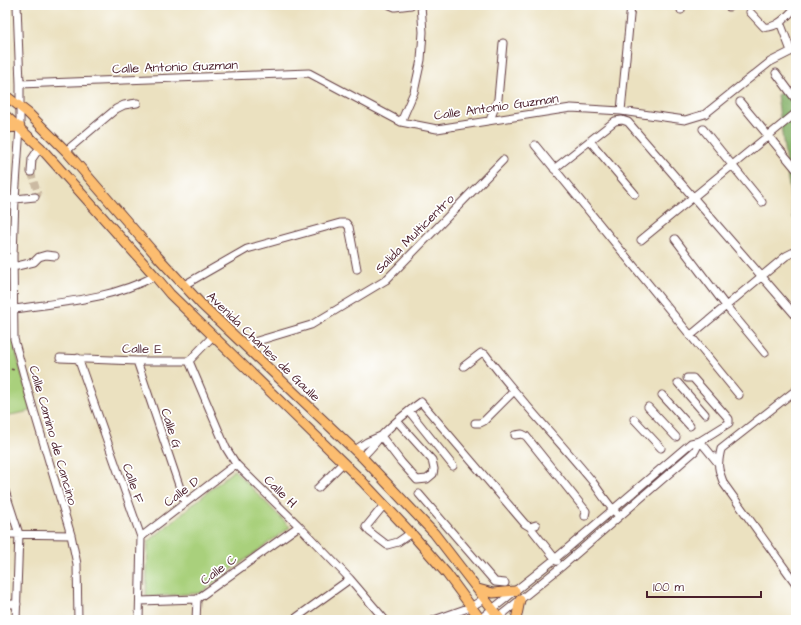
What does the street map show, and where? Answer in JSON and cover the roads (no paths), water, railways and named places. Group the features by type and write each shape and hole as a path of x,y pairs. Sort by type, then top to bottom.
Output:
{"main road":[{"name":"Avenida Charles de Gaulle","path":"5,95 21,107 66,151 202,305 355,450 434,533 485,598 499,619"},
{"path":"5,115 20,127 40,148 170,294 384,505 447,574 481,619"},
{"path":"5,128 20,127"},
{"path":"213,336 229,344 233,342 232,334"},
{"path":"234,357 233,353 237,348 248,358 257,358"},
{"path":"478,589 493,593 515,591"},
{"path":"516,620 520,600"}],"street":[{"path":"5,268 7,266 15,199 21,107 17,5"},
{"path":"390,5 395,7 411,5"},
{"path":"401,122 414,92 420,60 423,32 421,5"},
{"path":"620,111 631,5"},
{"path":"750,12 764,27 767,28 780,22 796,7"},
{"path":"780,22 793,50"},
{"path":"490,120 498,99 502,43"},
{"name":"Calle Antonio Guzman","path":"20,84 309,73 401,122 437,129 571,108 620,111 685,120 705,114 770,62 793,50"},
{"path":"776,73 796,100"},
{"path":"740,102 796,169"},
{"path":"66,151 116,109 124,105 137,103"},
{"path":"641,240 796,112"},
{"path":"554,169 615,121 622,120 628,122 692,198 796,316"},
{"path":"703,129 762,202"},
{"path":"590,141 635,194"},
{"path":"534,146 739,395"},
{"path":"31,172 32,159 40,148"},
{"name":"Salida Multicentro","path":"244,345 311,325 386,280 504,160"},
{"path":"5,200 35,197"},
{"path":"184,285 247,249 340,223 346,224 349,227 357,269"},
{"path":"674,239 765,353"},
{"path":"690,336 786,256 796,251"},
{"path":"13,266 34,262 39,257 46,254 55,256"},
{"name":"Calle Camino de Cancino","path":"8,257 13,266 14,339 71,535 78,564 78,620"},
{"path":"14,309 111,294 141,284 155,276"},
{"path":"189,361 213,336"},
{"path":"464,366 481,353 485,354 514,391 619,516"},
{"name":"Calle E","path":"60,358 189,361"},
{"name":"Calle F","path":"78,358 140,537 139,620"},
{"name":"Calle G","path":"138,361 185,503"},
{"name":"Calle H","path":"189,361 226,448 236,464 300,526 350,578 385,620"},
{"path":"481,619 555,559 691,442 700,440 729,423 729,419 693,378 687,378"},
{"path":"678,383 705,414"},
{"path":"796,390 721,449 718,463 719,472 724,484 796,584"},
{"path":"475,422 480,423 484,421 514,391"},
{"path":"662,395 690,426"},
{"path":"362,457 397,421 421,402 524,524 533,526 560,567"},
{"path":"648,407 676,437"},
{"path":"409,411 452,466"},
{"path":"634,419 661,448"},
{"path":"382,436 401,462 418,480 427,478 433,474 434,469 432,460 397,421"},
{"path":"516,435 520,433 526,436 586,511 585,516"},
{"path":"355,450 366,442 382,436"},
{"path":"700,440 718,463"},
{"path":"499,619 695,451 700,440"},
{"path":"318,488 343,463"},
{"name":"Calle D","path":"140,537 236,464"},
{"path":"5,491 19,534 16,620"},
{"path":"419,494 495,582 505,583"},
{"path":"384,505 366,526 370,532 387,545 398,542 411,534"},
{"name":"Calle C","path":"140,601 197,599 300,526"},
{"path":"5,534 71,535"},
{"path":"292,620 350,578"},
{"path":"434,620 471,607 485,598"},
{"path":"196,620 197,599"},
{"path":"5,604 17,604"}],"tunnel":[{"path":"31,172 38,194 35,197"}]}
